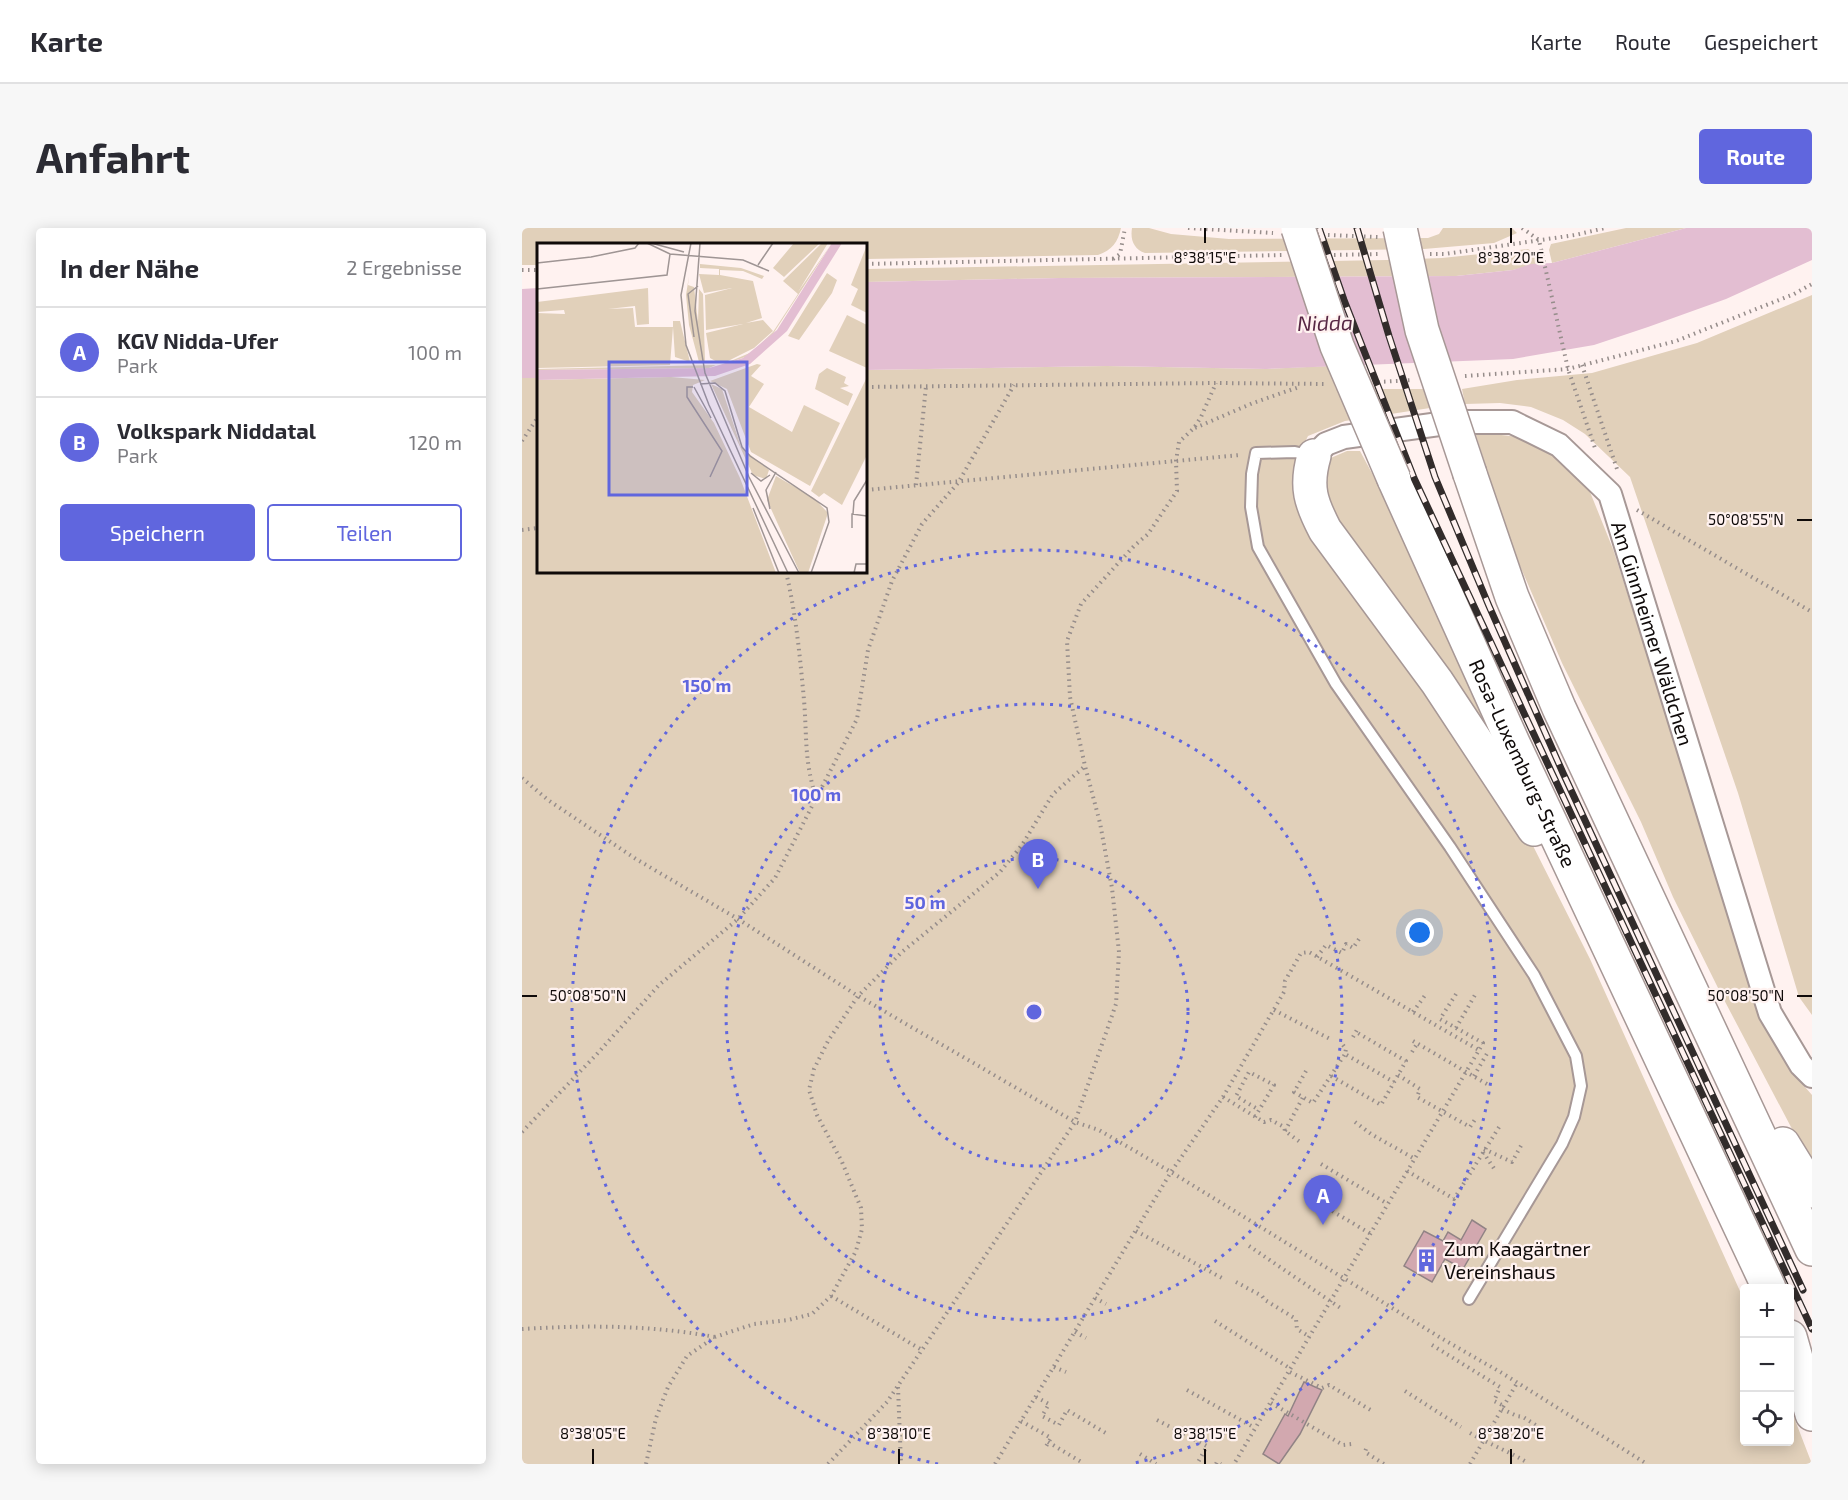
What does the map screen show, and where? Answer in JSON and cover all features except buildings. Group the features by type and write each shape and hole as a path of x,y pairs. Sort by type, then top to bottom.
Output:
{"highway":[{"name":"Rosa-Luxemburg-Straße","path":"1298,228 1337,346 1462,633 1767,1284"},
{"path":"1400,228 1422,330 1512,597 1559,708 1812,1249"},
{"path":"1314,456 1309,493 1313,507 1325,530 1437,682 1513,795 1612,951"},
{"path":"1709,1025 1812,1191"},
{"path":"1791,1338 1812,1380"},
{"path":"1791,1338 1812,1414"}],"street":[{"name":"Am Ginnheimer Wäldchen","path":"1314,456 1326,444 1344,436 1454,423 1512,423 1559,446 1610,494 1770,1013 1801,1065 1812,1076"}],"lane":[{"path":"1314,456 1295,452 1256,453 1252,474 1251,507 1258,547 1336,684 1450,847 1534,975 1576,1056 1581,1086 1574,1117 1562,1144 1469,1299"}],"path":[{"path":"867,264 1113,260 1120,254 1125,228"},
{"path":"1522,228 1539,240 1605,228"},
{"path":"1539,240 1540,253 1568,369 1598,458"},
{"path":"1568,369 1676,340 1794,294 1812,284"},
{"path":"1582,365 1620,479"},
{"path":"828,1464 887,1402 1075,1122 1116,1004 1119,952 1110,877 1100,823 1070,697 1067,641 1081,604 1134,546 1148,534 1178,491 1176,460 1179,442 1194,428 1201,417 1216,383"},
{"path":"867,387 1328,384"},
{"path":"522,1132 659,985 738,919 775,878 857,719 868,650 892,581 922,524 957,483 1015,385"},
{"path":"1194,428 1303,385"},
{"path":"916,484 926,386"},
{"path":"522,441 537,418"},
{"path":"867,490 1256,453"},
{"path":"1629,506 1812,612"},
{"path":"522,530 537,528"},
{"path":"786,573 796,625 808,773 816,798"},
{"path":"646,1464 656,1418 668,1387 687,1356 715,1337 754,1324 789,1320 812,1314 831,1296 856,1251 862,1229 861,1209 842,1161 817,1115 809,1090 814,1069 828,1041 858,996 902,952 1000,872 1022,845 1053,794 1085,766"},
{"path":"522,778 548,800 636,859 738,919 858,996 1075,1122 1099,1130 1344,1277 1647,1464"},
{"path":"1317,957 1326,945 1342,953 1346,944 1353,948 1361,936"},
{"path":"996,1464 1171,1173 1223,1097 1284,992 1285,981 1302,953 1309,952 1479,1050"},
{"path":"1413,1012 1426,994"},
{"path":"1234,1464 1483,1043 1440,1019 1456,994"},
{"path":"1455,1028 1475,995"},
{"path":"1274,1010 1332,1040"},
{"path":"1331,1076 1381,1105 1406,1061 1357,1030 1353,1037"},
{"path":"1412,1052 1415,1042 1488,1084"},
{"path":"1306,1071 1294,1092 1313,1103 1345,1054 1346,1049 1343,1045"},
{"path":"1474,1076 1489,1050"},
{"path":"1345,1054 1394,1082"},
{"path":"1255,1117 1274,1085 1250,1072 1236,1096 1259,1110"},
{"path":"1398,1075 1420,1089 1417,1097 1470,1127 1476,1118"},
{"path":"1223,1097 1264,1122 1271,1120 1284,1127 1285,1131 1300,1142"},
{"path":"1285,1131 1303,1097"},
{"path":"1355,1122 1371,1134 1415,1159"},
{"path":"1407,1172 1454,1199 1501,1124"},
{"path":"1484,1150 1512,1162 1523,1142"},
{"path":"1484,1150 1495,1170"},
{"path":"1321,1164 1388,1204"},
{"path":"1322,1205 1371,1234"},
{"path":"1136,1231 1221,1278"},
{"path":"1249,1246 1342,1309"},
{"path":"1236,1282 1296,1319 1297,1329 1310,1337"},
{"path":"831,1296 922,1350"},
{"path":"1095,1298 1106,1304"},
{"path":"1215,1321 1290,1371 1322,1388 1329,1385 1374,1412"},
{"path":"522,1329 599,1325 715,1337"},
{"path":"1075,1332 1086,1338"},
{"path":"1432,1345 1500,1387 1494,1401 1542,1429"},
{"path":"1054,1366 1066,1372"},
{"path":"1470,1464 1517,1383"},
{"path":"898,1386 901,1464"},
{"path":"1187,1390 1255,1428"},
{"path":"1405,1391 1461,1427"},
{"path":"1035,1397 1049,1404 1042,1416 1050,1421 1059,1425 1067,1410 1109,1435"},
{"path":"1271,1403 1343,1445 1352,1444"},
{"path":"1157,1420 1207,1446 1197,1464"},
{"path":"1021,1421 1050,1438 1045,1448"},
{"path":"1470,1433 1528,1463"},
{"path":"1048,1442 1083,1463"},
{"path":"1366,1449 1365,1452 1384,1464"},
{"path":"1140,1454 1156,1464"}],"shaded area":[{"path":"522,228 1121,228 1114,245 1098,255 867,259 867,243 537,243 537,265 522,265"},
{"path":"1132,228 1149,228 1171,234 1229,239 1428,238 1439,234 1443,228 1512,228 1517,233 1494,243 1424,249 1145,253 1134,244"},
{"path":"1626,228 1686,228 1552,263 1549,250 1551,244"},
{"path":"1528,249 1535,253 1538,264 1513,270 1456,276 1059,278 867,282 867,269 1442,258"},
{"path":"1812,295 1812,1015 1799,997 1738,793 1630,477 1585,434 1563,420 1531,407 1500,403 1465,404 1462,389 1517,380 1592,373 1697,343"},
{"path":"1107,366 1266,369 1328,366 1336,389 1423,389 1430,408 1345,421 1308,436 1301,450 1298,473 1519,818 1590,959 1740,1291 1740,1446 1794,1446 1794,1417 1812,1464 522,1464 522,378 537,378 537,573 867,573 867,370"},
{"path":"1475,432 1519,437 1545,447 1584,477 1613,549 1694,799 1737,948 1760,1017 1792,1072 1812,1095 1812,1167 1721,994 1673,897 1641,822 1562,663 1511,545"},
{"path":"1347,451 1360,451 1381,490 1495,744 1326,514 1326,460"}],"water":[{"name":"Nidda","path":"1686,228 1812,228 1812,260 1726,299 1594,345 1513,359 1266,369 1107,366 867,370 867,282 1059,278 1456,276 1513,270 1531,264 1552,263"},
{"path":"537,288 537,378 522,378 522,289"}],"railway":[{"path":"1319,228 1344,300 1414,478 1812,1329"},
{"path":"1357,228 1435,477 1489,606 1563,773 1803,1290"}],"place":[{"name":"Volkspark Niddatal","path":"1038,889"},
{"name":"KGV Nidda-Ufer","path":"1323,1225"},
{"name":"Zum Kaagärtner Vereinshaus","path":"1426,1260"}]}
